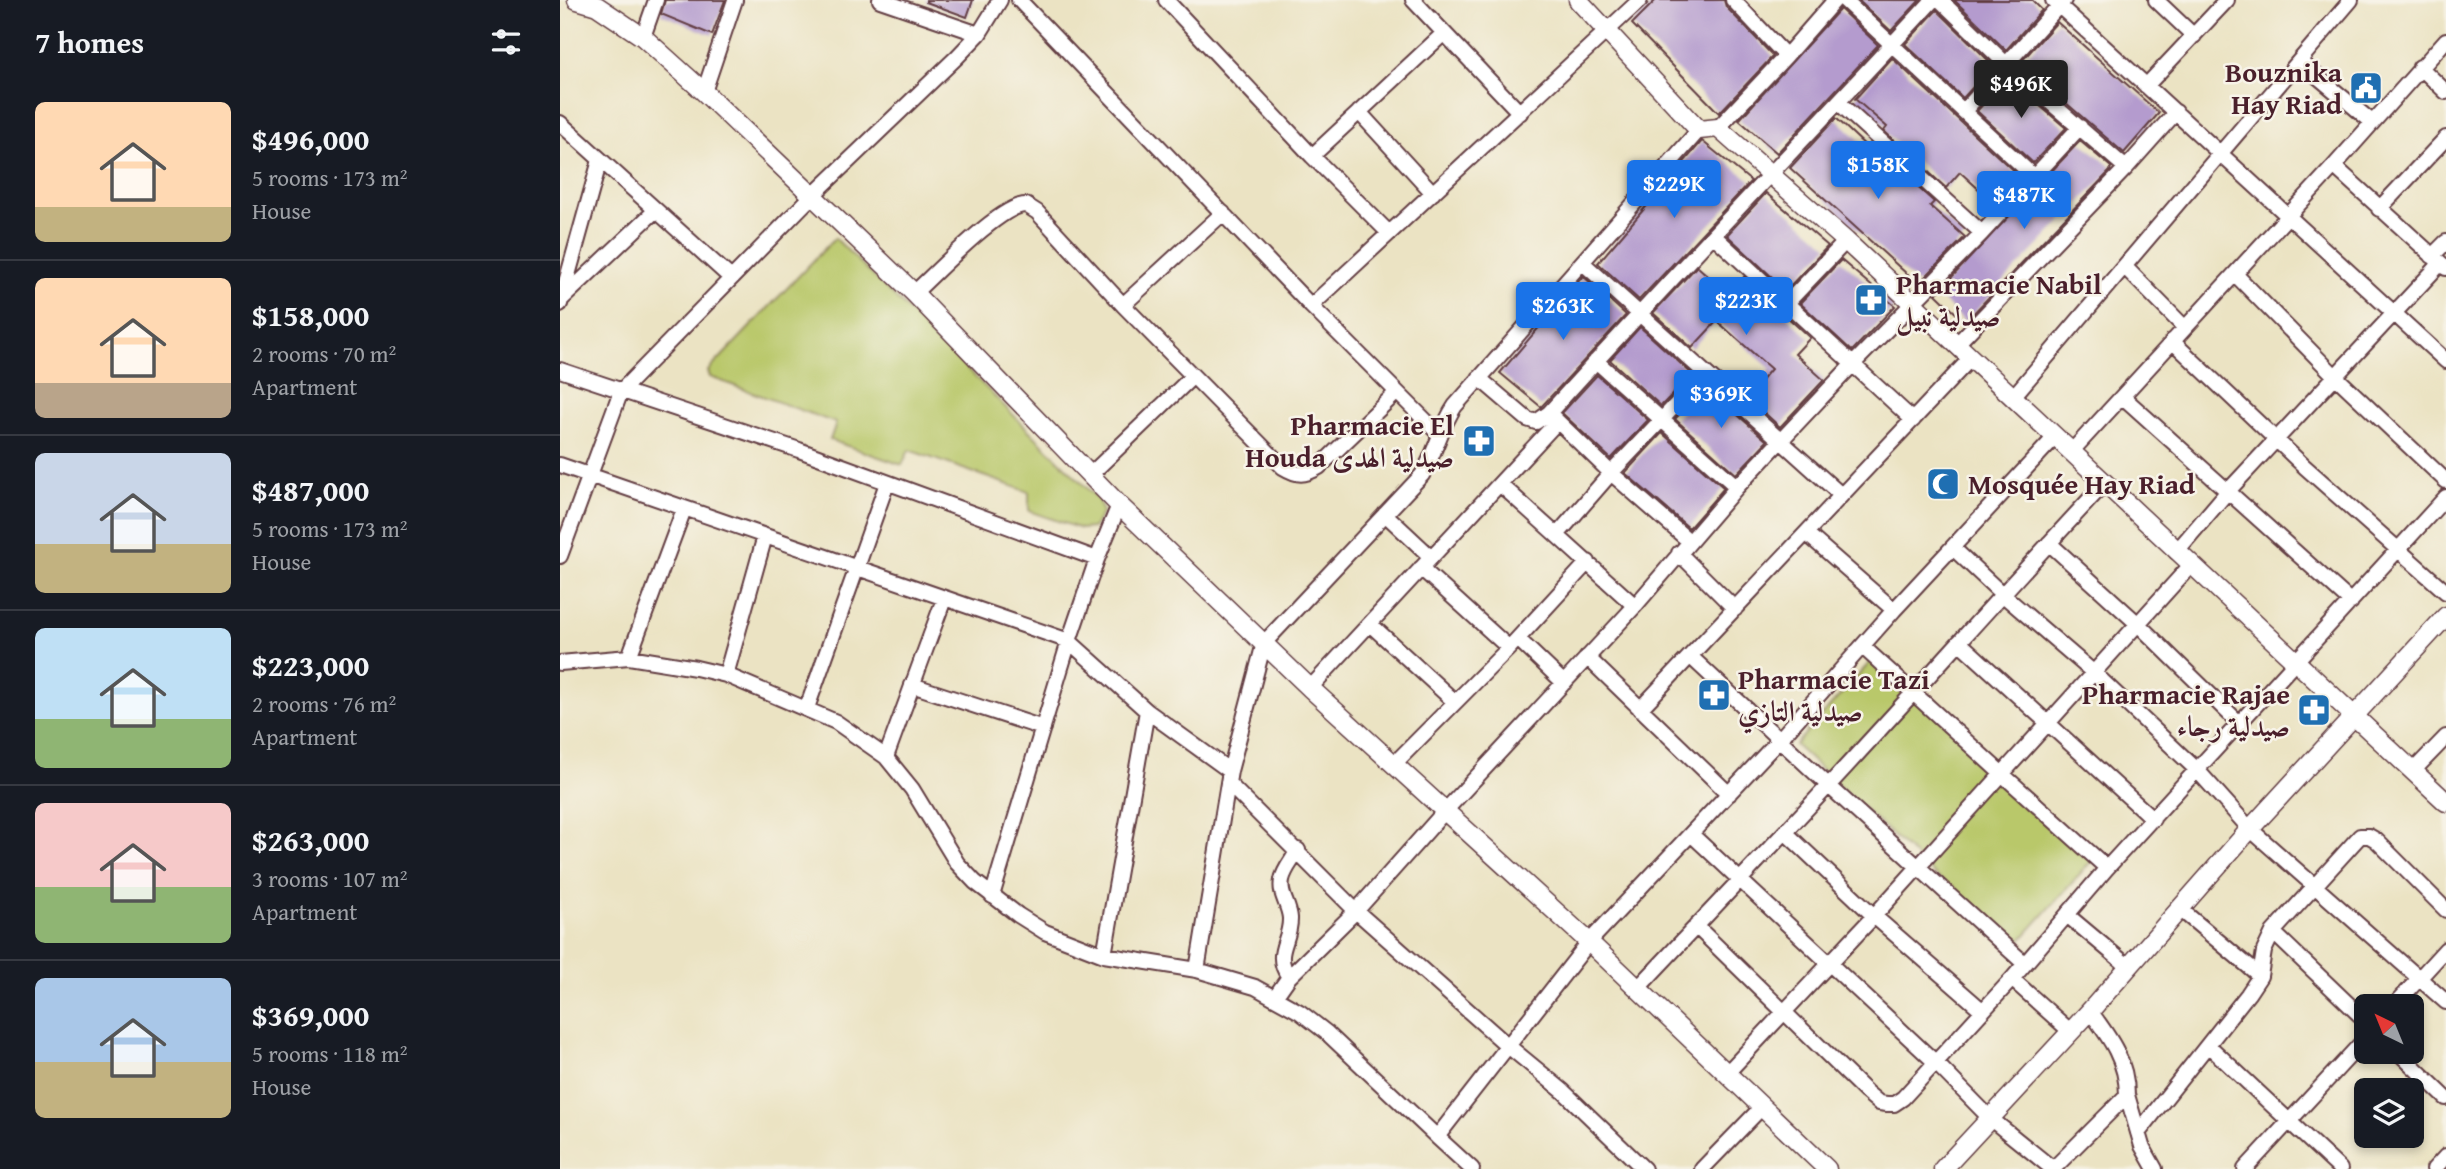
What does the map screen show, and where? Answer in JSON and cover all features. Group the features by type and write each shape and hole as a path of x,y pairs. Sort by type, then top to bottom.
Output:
{"street":[{"path":"577,0 597,6 643,37 704,92 914,293 1119,505 1310,688 1589,942 1827,1169"},
{"path":"643,37 656,0"},
{"path":"704,92 735,0"},
{"path":"880,0 979,34"},
{"path":"560,556 621,391 812,197 979,34 1000,0"},
{"path":"1019,0 1311,306 1439,434"},
{"path":"1166,0 1312,156 1389,233"},
{"path":"1413,0 1520,113"},
{"path":"1578,0 1699,130"},
{"path":"1311,306 1640,0"},
{"path":"1734,0 1786,56"},
{"path":"1197,970 1229,777 1264,643 1422,475 1432,459 1439,434 1455,406 1699,130 1718,128 1835,0"},
{"path":"1844,0 2033,176"},
{"path":"1310,688 1500,484 1595,361 1933,0"},
{"path":"1940,0 2006,64 2126,168"},
{"path":"2156,0 2194,36"},
{"path":"2146,86 2227,0"},
{"path":"2012,398 2351,0"},
{"path":"1964,111 2059,2 2146,86 2446,361"},
{"path":"1312,156 1444,33"},
{"path":"2071,452 2446,40"},
{"path":"2299,61 2372,122"},
{"path":"2420,67 2446,92"},
{"path":"1838,102 1982,233"},
{"path":"1359,112 1433,193"},
{"path":"1956,345 2176,112"},
{"path":"560,123 731,278"},
{"path":"1275,997 1289,977 1356,911 1444,811 1635,606 1737,487 1982,233 2080,127"},
{"path":"1718,128 1846,241 2446,802"},
{"path":"2379,209 2446,138"},
{"path":"561,301 600,160"},
{"path":"2334,166 2439,263"},
{"path":"914,293 992,222 1013,207 1027,205 1057,232 1123,305 1283,467 1299,476 1309,473 1331,457 1396,393"},
{"path":"561,301 656,210"},
{"path":"1123,305 1223,213"},
{"path":"1714,236 1913,419"},
{"path":"1786,304 1846,241"},
{"path":"2176,552 2228,491 2396,313 2439,263 2446,242"},
{"path":"1583,263 1841,495"},
{"path":"2125,267 2185,328"},
{"path":"2235,274 2336,377 2446,481"},
{"path":"2172,341 2446,592"},
{"path":"1640,709 1970,359"},
{"path":"1595,361 1737,487"},
{"path":"560,370 799,450 1097,559"},
{"path":"1557,535 1611,473 1705,374"},
{"path":"1090,475 1193,376"},
{"path":"1479,378 1527,419 1539,421 1553,417"},
{"path":"2123,397 2351,602"},
{"path":"1553,417 1611,473 1689,541"},
{"path":"1437,1137 1589,942 1779,740 1894,610 2055,437"},
{"path":"560,465 1069,641 1147,711 1229,777 1356,911 1563,1091 1644,1169"},
{"path":"807,708 887,482"},
{"path":"1500,484 1635,606"},
{"path":"1638,988 1829,786 2105,484"},
{"path":"1696,926 1866,1092 1879,1103 1894,1104 1936,1063 2107,868 2446,498"},
{"path":"992,896 1069,641 1119,505"},
{"path":"629,657 684,509"},
{"path":"1385,514 1426,562 1513,644 1564,682"},
{"path":"1806,533 1894,610"},
{"path":"726,675 765,536"},
{"path":"2049,543 2138,624 2240,724"},
{"path":"1953,548 2094,673 2197,770 2250,829 2446,1002"},
{"path":"1679,553 1735,609"},
{"path":"1394,764 1513,644 1588,562"},
{"path":"1727,1073 1874,916 2191,565"},
{"path":"886,757 944,598"},
{"path":"1943,1169 2071,1032 2250,829 2446,617"},
{"path":"1370,624 1455,702"},
{"path":"1959,642 2153,819"},
{"path":"1862,646 2107,868"},
{"path":"560,663 629,657 726,675 836,722 886,757 912,789 957,863 992,896 1045,932 1104,955 1231,978 1275,997 1327,1033 1472,1169"},
{"path":"1587,657 1729,794"},
{"path":"1691,657 2025,964"},
{"path":"912,685 1043,728"},
{"path":"1104,955 1147,711"},
{"path":"2413,771 2446,737"},
{"path":"1785,832 1874,916 1983,1011"},
{"path":"1691,834 1936,1063 1991,1119 2053,1169 2127,1095"},
{"path":"2138,1133 2235,1013 2260,976 2264,951 2273,932 2354,841 2365,835 2376,840 2446,910"},
{"path":"1289,977 1283,969 1281,958 1290,914 1281,887 1283,877 1298,850"},
{"path":"2180,909 2260,976"},
{"path":"2067,915 2130,967"},
{"path":"2273,932 2354,1010"},
{"path":"2405,994 2446,949"},
{"path":"2012,979 2071,1032"},
{"path":"2090,1011 2114,1044 2120,1058 2127,1079 2127,1095 2142,1146 2155,1169"},
{"path":"2209,1046 2340,1169"},
{"path":"2245,1169 2354,1051"},
{"path":"2411,1064 2446,1098"},
{"path":"1702,1169 1762,1107"},
{"path":"2434,1169 2446,1156"}],"green space":[{"path":"835,238 1097,498 1103,512 1093,528 1081,529 1029,511 1029,492 909,450 902,465 830,440 836,423 710,377 708,371"},
{"path":"1874,658 2094,858 2014,948 1795,745"}],"building":[{"path":"665,0 725,0 712,35 661,14"},
{"path":"926,0 973,0 967,17"},
{"path":"1656,0 1724,0 1726,7 1773,56 1719,113 1632,24"},
{"path":"1858,0 1920,0 1891,31"},
{"path":"1954,0 2032,0 2042,10 2006,50"},
{"path":"1840,9 1878,45 1777,153 1739,120"},
{"path":"1937,10 1993,65 1963,98 1905,44"},
{"path":"2057,22 2159,113 2124,153 2020,63"},
{"path":"1892,58 2020,177 1995,204 1960,172 1946,188 1884,131 1887,127 1855,99"},
{"path":"2007,78 2066,128 2033,163 1977,111"},
{"path":"1836,118 1868,148 1871,145 1934,202 1930,206 1965,237 1918,284 1790,168"},
{"path":"1702,141 1751,181 1639,300 1598,263"},
{"path":"2080,141 2111,167 2110,171 1965,322 1936,294"},
{"path":"1766,193 1828,246 1786,290 1727,235"},
{"path":"1841,260 1895,306 1852,351 1800,303"},
{"path":"1697,266 1728,294 1744,277 1810,338 1795,354 1824,380 1780,427 1747,397 1771,369 1717,321 1692,348 1653,313"},
{"path":"1583,276 1626,315 1541,407 1500,373"},
{"path":"1640,327 1692,374 1661,406 1610,360"},
{"path":"1597,375 1648,420 1611,459 1562,413"},
{"path":"1706,387 1767,441 1736,474 1675,419"},
{"path":"1662,433 1724,488 1689,528 1625,473"}],"place":[{"name":"Bouznika Hay Riad","path":"2366,88"},
{"name":"Pharmacie Nabil صيدلية نبيل","path":"1871,300"},
{"name":"Pharmacie El Houda صيدلية الهدى","path":"1479,441"},
{"name":"Mosquée Hay Riad","path":"1943,484"},
{"name":"Pharmacie Tazi صيدلية التازي","path":"1714,695"},
{"name":"Pharmacie Rajae صيدلية رجاء","path":"2314,710"}]}
